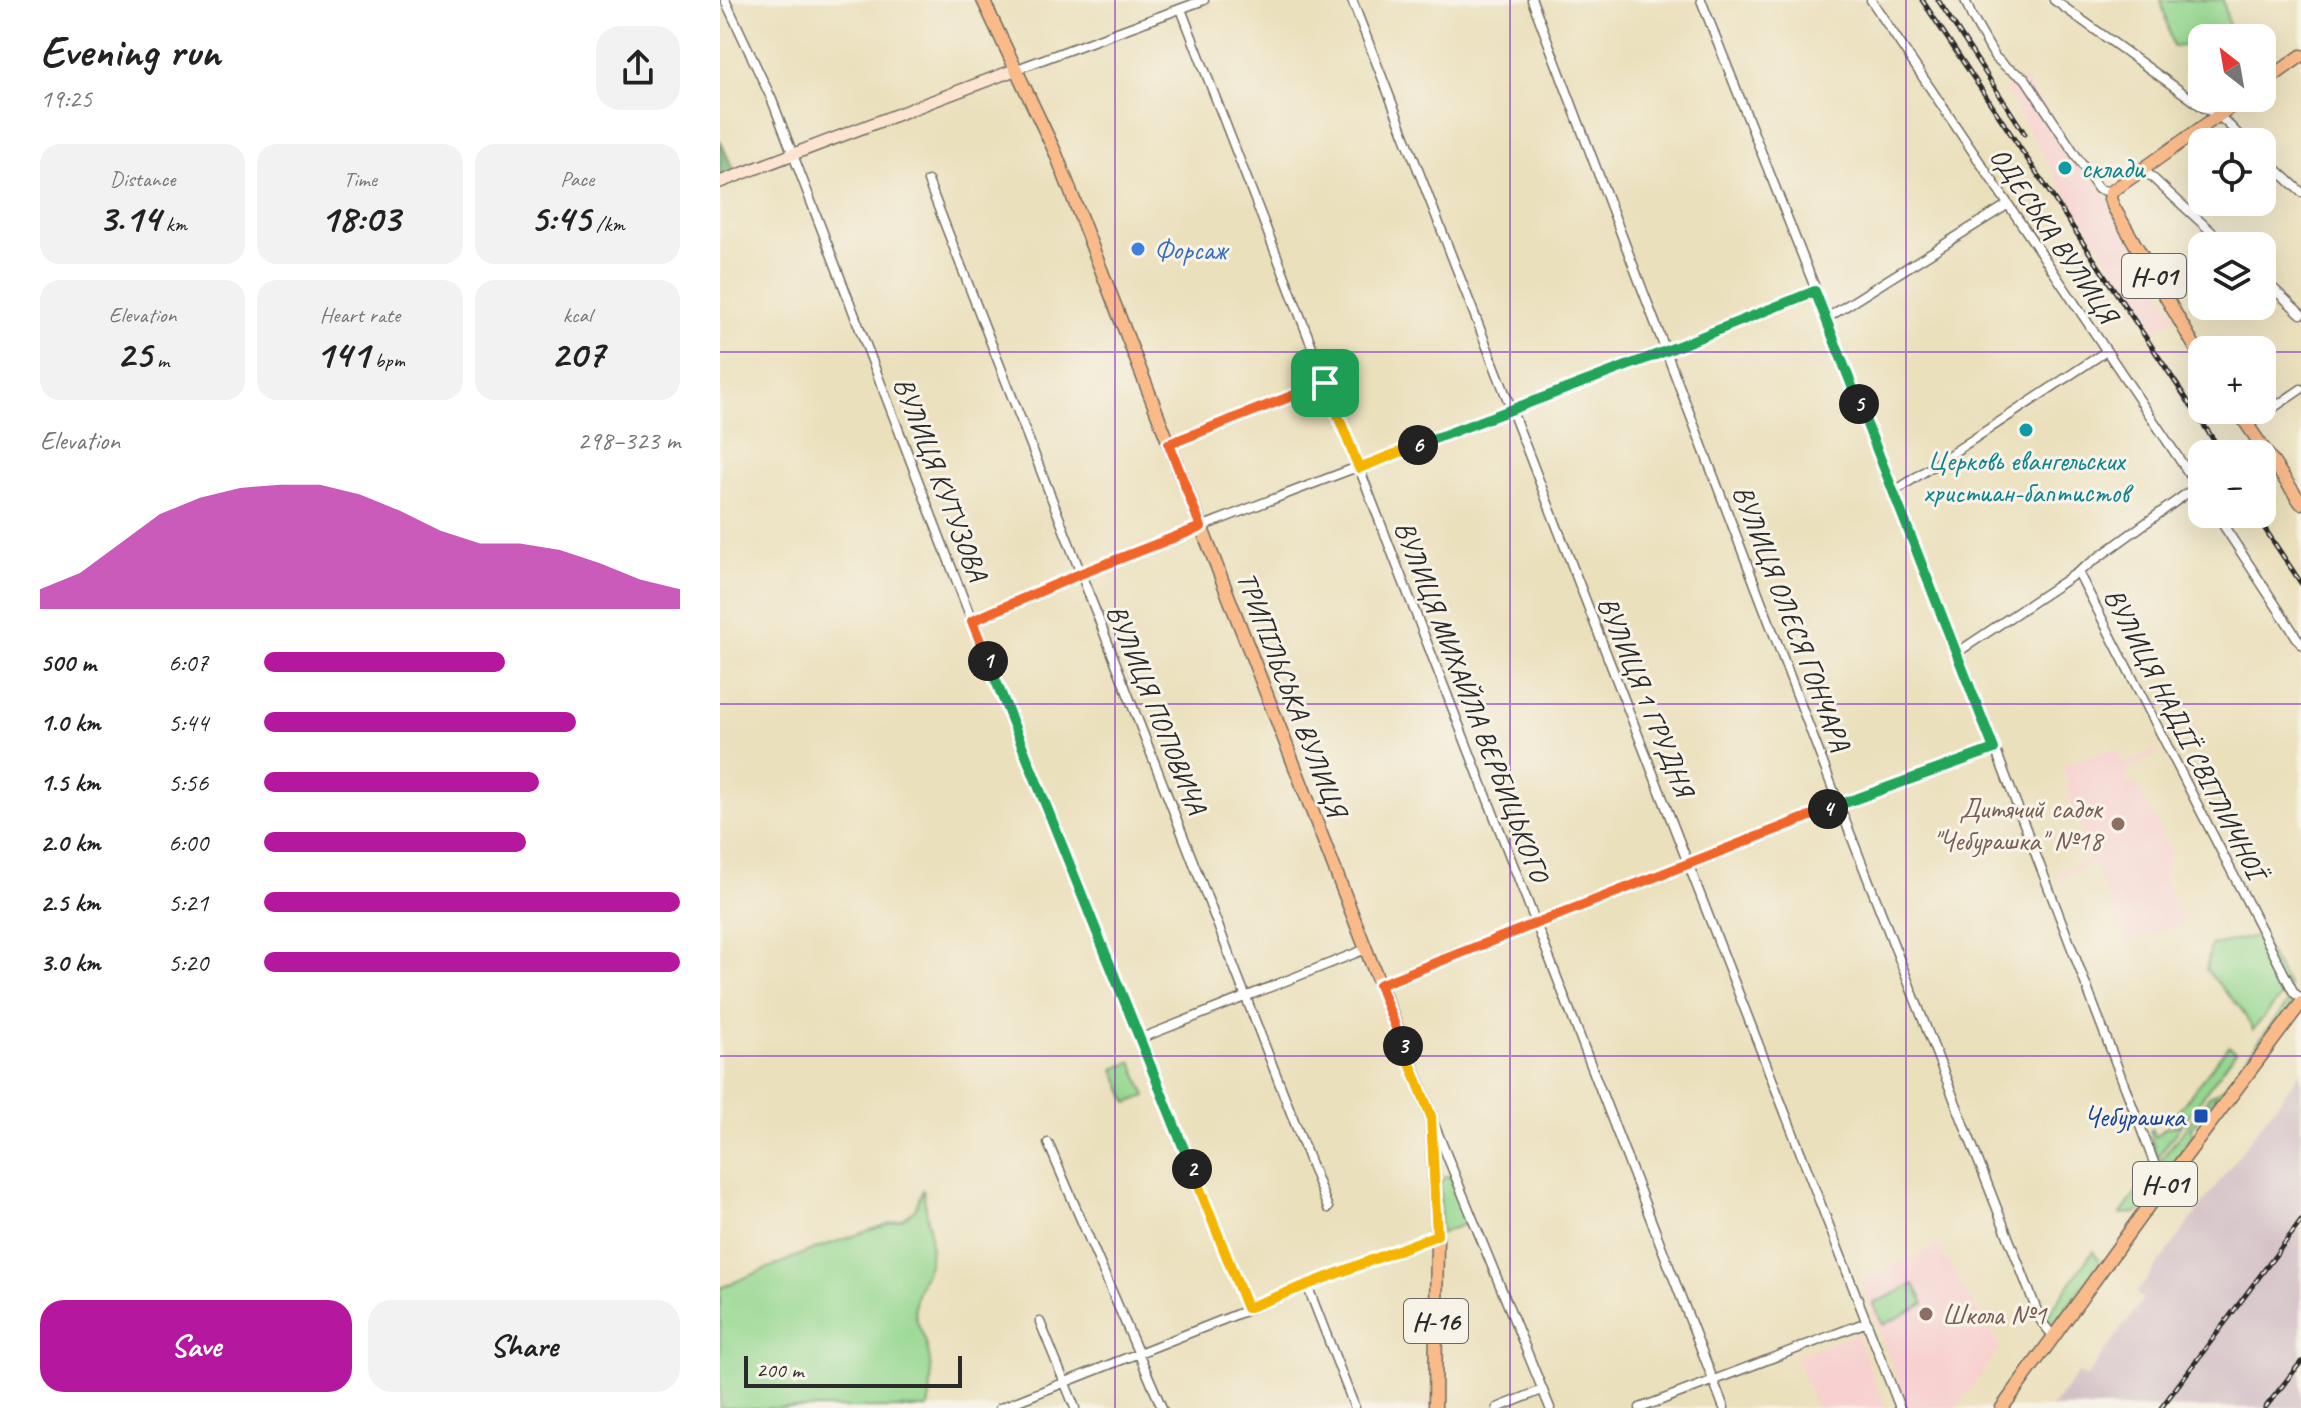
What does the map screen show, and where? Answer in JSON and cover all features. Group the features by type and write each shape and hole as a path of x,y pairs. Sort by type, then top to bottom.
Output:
{"main road":[{"name":"ТРИПІЛЬСЬКА ВУЛИЦЯ","path":"983,0 1061,167 1431,1116"},
{"path":"2276,74 2301,56"},
{"path":"2111,192 2225,112"},
{"name":"Н-01","path":"2111,192 2114,208 2189,336"},
{"path":"2248,425 2301,503"},
{"name":"Н-01","path":"2002,1408 2301,1000"},
{"path":"1431,1116 1437,1235"},
{"name":"Н-16","path":"1435,1408 1437,1235"}],"street":[{"name":"ВУЛИЦЯ КУТУЗОВА","path":"725,0 772,100 972,621 1247,1308"},
{"path":"720,182 1204,0"},
{"name":"ВУЛИЦЯ 1 ГРУДНЯ","path":"1352,0 1900,1408"},
{"name":"ВУЛИЦЯ ОЛЕСЯ ГОНЧАРА","path":"1532,0 1839,805 2041,1321 2054,1337"},
{"path":"1701,0 1827,318 1892,493 1958,652 2155,1165 2168,1180"},
{"name":"ОДЕСЬКА ВУЛИЦЯ","path":"1871,0 2188,473"},
{"path":"1965,0 1995,57 2025,78 2098,189 2111,192"},
{"path":"2054,0 2204,108 2221,115 2231,128"},
{"name":"ВУЛИЦЯ МИХАЙЛА ВЕРБИЦЬКОГО","path":"1181,9 1724,1408"},
{"path":"2143,169 2212,232"},
{"path":"2276,169 2301,192"},
{"name":"ВУЛИЦЯ ПОПОВИЧА","path":"928,181 1328,1208"},
{"path":"1827,318 2007,205"},
{"path":"972,621 1080,574 1666,351 1815,291"},
{"path":"2276,291 2301,314"},
{"path":"1892,493 2105,352"},
{"path":"1169,444 1325,383"},
{"path":"2248,425 2301,389"},
{"path":"1958,652 2188,498"},
{"path":"2225,528 2301,644"},
{"name":"ВУЛИЦЯ НАДІЇ СВІТЛИЧНОЇ","path":"2078,572 2294,993 2301,1000"},
{"path":"1379,985 1839,805 1994,749"},
{"path":"1139,1039 1366,949"},
{"name":"ТРИПІЛЬСЬКА ВУЛИЦЯ","path":"1431,1116 1550,1408"},
{"path":"1048,1143 1162,1408"},
{"path":"1000,1408 1437,1235"},
{"path":"1307,1285 1355,1408"},
{"path":"1040,1322 1075,1408"},
{"path":"1640,1408 1867,1322"},
{"path":"1497,1408 1542,1390"}],"shaded area":[{"path":"2025,78 2113,209 2176,317 2155,330 2071,203 2005,89"},
{"name":"Дитячий садок \"Чебурашка\" №18","path":"2115,748 2125,765 2156,749 2158,753 2130,768 2125,777 2129,785 2137,784 2171,852 2163,877 2184,923 2151,935 2147,931 2127,944 2094,863 2056,879 2055,874 2092,858 2068,796 2063,765"},
{"path":"2301,1071 2301,1408 2051,1408 2078,1373 2086,1378 2143,1299 2136,1294"},
{"name":"Школа №1","path":"1938,1245 2000,1347 1957,1408 1908,1408 1860,1281"},
{"path":"1856,1334 1886,1408 1816,1408 1796,1356"}],"green space":[{"path":"2161,0 2223,0 2229,24 2188,24 2188,45 2173,47"},
{"path":"720,140 736,176 720,182"},
{"path":"2259,936 2289,987 2253,1030 2242,1010 2206,970 2211,945"},
{"path":"2292,997 2296,1000 2228,1090 2219,1098 2215,1096 2203,1112 2200,1110 2209,1096 2223,1089"},
{"path":"2228,1046 2236,1051 2184,1122 2169,1123"},
{"path":"1132,1062 1146,1096 1128,1103 1114,1069"},
{"path":"2194,1117 2198,1120 2190,1129 2193,1132 2175,1162 2160,1161"},
{"path":"2181,1125 2156,1156 2150,1131 2152,1129 2156,1137 2165,1128"},
{"path":"2152,1171 2156,1187 2138,1213 2121,1214"},
{"path":"1449,1176 1471,1222 1441,1233 1440,1183"},
{"path":"923,1189 930,1255 915,1310 930,1365 928,1408 720,1408 720,1288 812,1250 903,1219 915,1209"},
{"path":"2093,1251 2100,1262 2058,1319 2055,1322 2045,1319"},
{"path":"1914,1284 1924,1304 1883,1325 1873,1304"}],"railway":[{"path":"1922,0 2214,440"},
{"path":"1938,0 2025,134"},
{"path":"2264,528 2301,583"},
{"path":"2161,1408 2301,1221"},
{"path":"2265,1408 2301,1362"}],"place":[{"name":"склади","path":"2065,168"},
{"name":"Форсаж","path":"1138,249"},
{"name":"Церковь евангельских христиан-баптистов","path":"2026,430"},
{"name":"Дитячий садок \"Чебурашка\" №18","path":"2118,824"},
{"name":"Чебурашка","path":"2201,1116"},
{"name":"Школа №1","path":"1926,1314"}],"route":[{"path":"1815,291 1994,749 1839,805 1379,985 1431,1116 1437,1235 1247,1308 972,621 1080,574 1201,527 1169,444 1325,383 1359,468 1815,291"}]}
